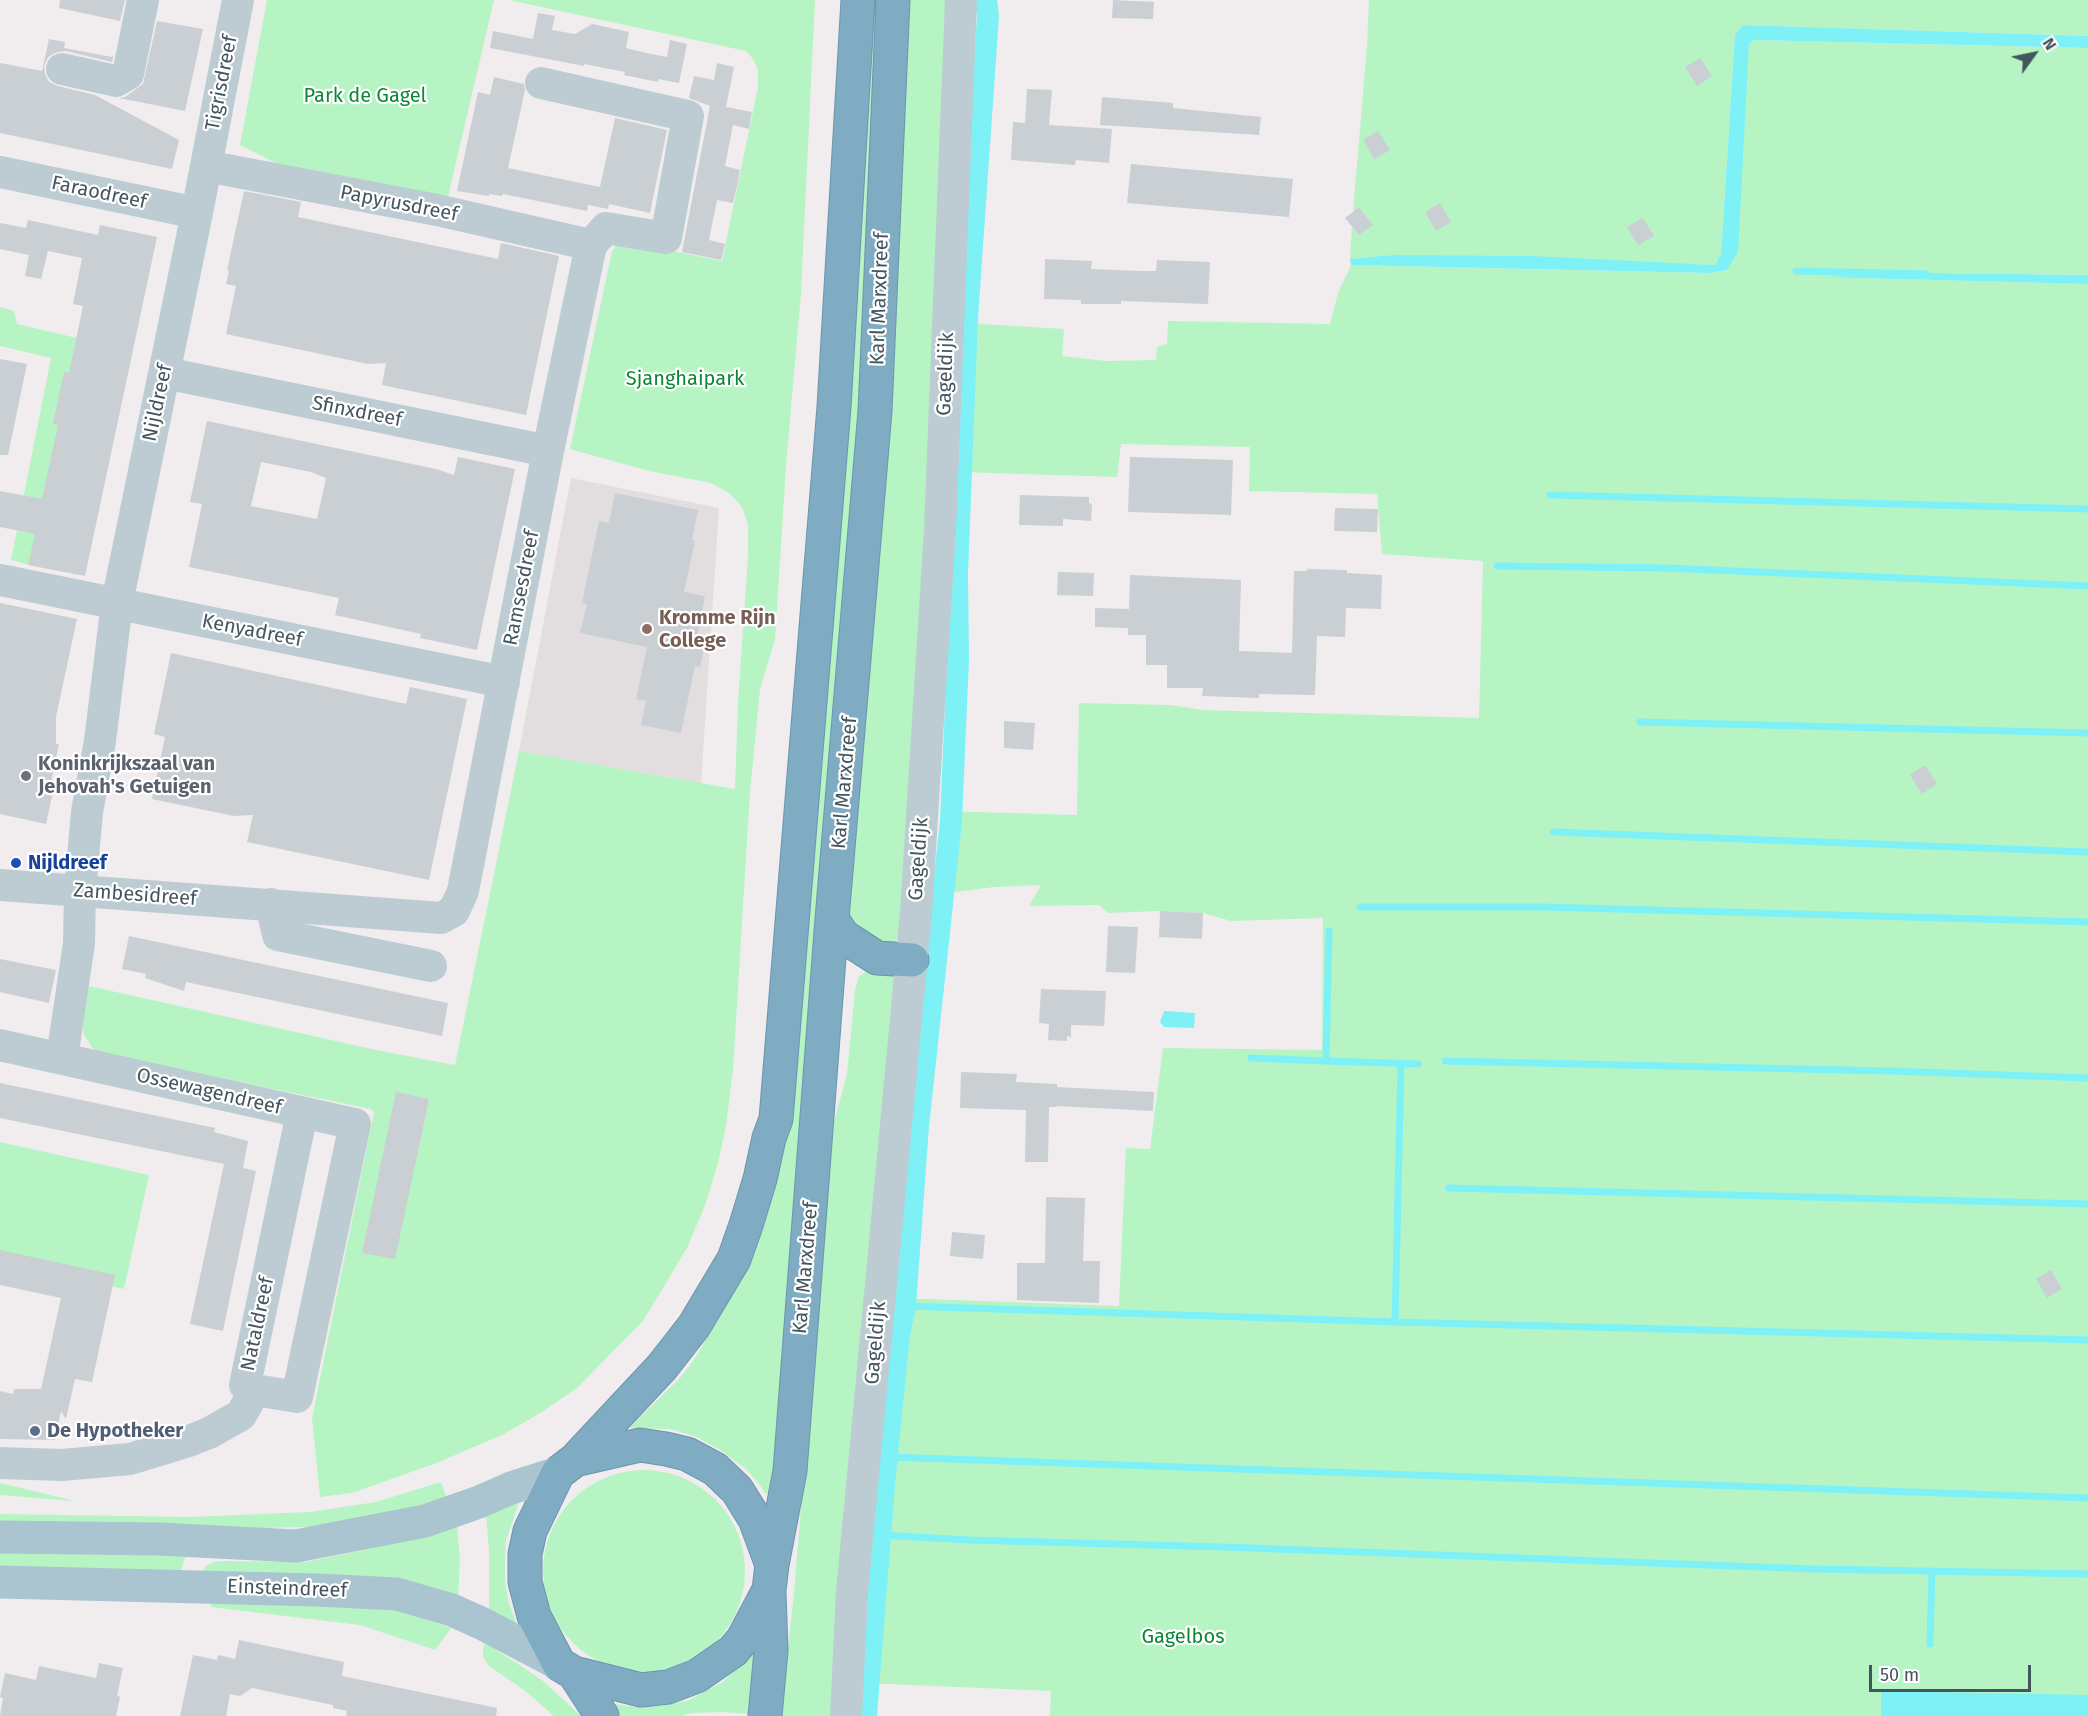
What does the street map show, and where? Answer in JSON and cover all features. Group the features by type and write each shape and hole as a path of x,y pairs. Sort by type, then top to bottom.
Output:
{"highway":[{"name":"Karl Marxdreef","path":"602,1716 567,1669 534,1616 525,1582 525,1554 530,1531 566,1466 662,1367 700,1317 734,1259 760,1179 769,1138 777,1119 834,407 858,0"},
{"name":"Karl Marxdreef","path":"771,1577 790,1471 832,919 875,411 893,0"},
{"path":"832,919 843,936 877,958 912,960"},
{"path":"825,1008 847,977 877,958"},
{"path":"566,1466 640,1445 687,1454 715,1469 737,1490 755,1519 771,1577 771,1651 765,1716"},
{"path":"567,1669 642,1690 668,1687 697,1676 715,1665 738,1645 771,1577"}],"main road":[{"path":"0,1537 159,1539 296,1546 425,1521 479,1502 566,1466"},
{"name":"Einsteindreef","path":"0,1582 397,1594 452,1610 567,1669"}],"street":[{"path":"62,69 116,81 128,74 143,0"},
{"name":"Tigrisdreef","path":"206,166 238,0"},
{"name":"Gageldijk","path":"846,1716 852,1592 912,960 940,530 961,0"},
{"path":"542,83 688,116 666,238 606,228 589,254"},
{"name":"Nijldreef","path":"80,891 87,812 100,741 117,603 206,166"},
{"name":"Papyrusdreef","path":"206,166 437,210 589,254"},
{"name":"Faraodreef","path":"0,172 197,213"},
{"name":"Ramsesdreef","path":"454,911 463,891 548,451 589,254"},
{"name":"Sfinxdreef","path":"165,373 548,451"},
{"name":"Kenyadreef","path":"0,580 504,682"},
{"name":"Zambesidreef","path":"0,885 441,918 454,911"},
{"path":"62,1058 79,943 80,891"},
{"path":"271,904 278,935 431,966"},
{"name":"Ossewagendreef","path":"0,1046 355,1124"},
{"name":"Nataldreef","path":"302,1113 245,1384 255,1390 297,1397 355,1124"},
{"path":"0,1463 62,1465 130,1459 209,1433 241,1415 255,1390"}],"shaded area":[{"path":"571,478 719,508 701,783 519,751"}],"green space":[{"name":"Park de Gagel","path":"267,0 494,0 447,201 330,190 240,145"},
{"name":"Sjanghaipark","path":"509,0 815,0 801,293 786,466 775,640 760,689 750,792 733,1070 726,1126 706,1203 688,1246 642,1322 577,1388 504,1434 439,1462 352,1493 320,1497 312,1418 374,1112 371,1109 96,1053 84,1035 82,1023 89,986 376,1050 455,1065 519,751 735,789 738,703 748,557 748,524 742,507 729,493 711,483 649,471 570,449 612,251 617,244 628,242 722,261 758,87 758,70 746,51"},
{"path":"864,0 884,0 869,350 794,1288 771,1494 765,1493 746,1469 697,1437 670,1429 629,1428 680,1378 693,1361 723,1312 755,1242"},
{"path":"908,0 953,0 905,931 890,946 863,940 847,913"},
{"path":"1369,0 2088,0 2088,36 1743,25 1735,36 1721,254 1715,265 1392,255 1350,259 1352,227 1359,235 1372,224 1359,207 1353,211"},
{"name":"Gagelbos","path":"1754,40 2088,48 2088,275 1931,273 1835,277 2088,284 2088,1716 1050,1716 1051,1691 865,1683 872,1535 897,1298 1119,1306 1126,1148 1150,1149 1163,1048 1322,1050 1323,918 1231,921 1203,913 1160,911 1108,913 1099,905 1029,906 1041,885 994,887 940,894 944,811 1077,815 1079,703 1171,705 1203,710 1479,718 1483,561 1382,554 1377,494 1249,491 1250,447 1121,444 1117,477 959,472 965,323 1064,329 1062,356 1106,361 1156,360 1157,347 1167,344 1168,321 1330,324 1338,293 1351,265 1711,273 1727,270 1749,44"},
{"path":"0,307 14,311 17,324 81,339 38,567 11,560 51,358 0,346"},
{"path":"892,969 901,980 835,1716 780,1716 794,1594 831,1133 847,1074 855,991 859,976 869,970"},
{"path":"0,1142 149,1175 124,1289 0,1262"},
{"path":"644,1470 673,1474 692,1482 722,1507 733,1523 741,1542 745,1571 741,1600 733,1619 708,1649 692,1660 673,1668 644,1672 615,1668 596,1660 566,1635 555,1619 547,1600 543,1571 547,1542 555,1523 580,1493 596,1482 615,1474"},
{"path":"441,1482 448,1501 339,1526 225,1529 0,1524 0,1514 191,1517 310,1512 376,1502"},
{"path":"0,1483 75,1501 0,1495"},
{"path":"519,1502 506,1541 505,1558 505,1581 509,1603 517,1625 489,1613 489,1550 486,1515"},
{"path":"457,1525 460,1560 458,1600 263,1574 203,1571 206,1566 214,1562 223,1561 305,1562 364,1550"},
{"path":"0,1546 192,1549 184,1560 181,1571 0,1568"},
{"path":"210,1596 397,1608 451,1628 435,1650 360,1625 211,1607"},
{"path":"486,1643 542,1680 581,1716 554,1716 524,1690 489,1666 483,1657 483,1647"},
{"path":"756,1649 752,1714 723,1712 691,1713 681,1716 619,1716 614,1709 615,1704 635,1707 659,1706 687,1701 723,1682"}],"water":[{"path":"1743,25 2088,36 2088,48 1754,40 1749,44 1738,252 1727,270 1711,273 1351,265 1350,259 1392,255 1532,256 1715,265 1721,254 1735,35"},
{"path":"1931,273 2088,275 2088,284 1821,277"},
{"path":"1164,1011 1195,1013 1194,1028 1164,1027 1160,1022"},
{"path":"1881,1691 2088,1695 2088,1716 1881,1716"}],"building":[{"path":"60,0 125,0 120,21 59,8"},
{"path":"1113,0 1154,2 1153,19 1112,18"},
{"path":"538,13 555,16 552,30 575,34 592,24 629,32 626,48 646,53 667,57 670,40 687,44 679,83 658,79 658,82 624,75 625,72 490,48 493,31 533,39"},
{"path":"157,21 203,29 185,111 119,98 125,97 143,84"},
{"path":"49,39 65,42 64,48 112,57 114,54 112,62 66,51 57,52 48,57 44,66 45,74 49,82 95,95 179,140 172,169 0,133 0,63 42,71"},
{"path":"1700,58 1712,76 1697,86 1685,67"},
{"path":"717,63 734,67 726,107 752,112 749,129 733,125 725,166 740,170 733,203 717,200 709,240 725,244 721,260 682,252 710,106 689,98 694,76 714,80"},
{"path":"494,77 524,84 525,90 508,168 600,187 615,118 667,130 650,213 609,204 608,209 588,205 587,211 503,194 502,196 489,194 489,196 457,191 478,92 490,95"},
{"path":"1027,89 1052,90 1049,125 1112,129 1109,163 1076,160 1075,165 1011,160 1013,122 1025,123"},
{"path":"1102,97 1173,103 1173,108 1261,117 1259,135 1100,125"},
{"path":"1378,131 1390,150 1374,159 1363,140"},
{"path":"1131,164 1293,179 1289,217 1127,203"},
{"path":"244,191 301,202 298,217 498,259 501,243 559,256 526,415 382,385 386,363 368,364 226,334 236,286 226,284 229,270 227,270"},
{"path":"1440,203 1451,222 1436,231 1425,212"},
{"path":"1359,207 1373,225 1359,235 1345,218"},
{"path":"1643,218 1654,236 1638,245 1627,227"},
{"path":"28,220 98,235 100,225 157,237 85,576 28,565 35,534 0,527 0,491 42,499 58,425 53,424 64,372 69,373 83,306 73,304 82,258 48,251 41,279 25,276 29,255 0,249 0,223 26,228"},
{"path":"1045,259 1092,261 1091,269 1142,271 1156,271 1157,260 1210,262 1208,304 1121,301 1121,304 1081,304 1081,300 1044,299"},
{"path":"0,359 27,364 8,455 0,455"},
{"path":"207,421 436,469 454,475 458,457 515,469 477,650 420,638 421,634 335,615 339,598 189,567 202,504 190,502","holes":["261,462 311,472 326,478 317,519 251,506"]},
{"path":"1130,457 1233,460 1231,515 1128,512"},
{"path":"615,493 698,510 692,540 695,541 684,592 705,596 696,642 705,644 700,667 695,666 681,733 641,725 646,701 636,699 647,647 580,633 587,604 582,603 599,521 609,523"},
{"path":"1020,495 1089,497 1089,503 1092,504 1091,521 1063,519 1063,526 1019,525"},
{"path":"1335,508 1378,509 1377,532 1334,531"},
{"path":"1307,569 1347,570 1347,573 1382,575 1381,609 1346,608 1345,637 1317,636 1315,695 1259,694 1259,698 1202,696 1203,688 1167,688 1167,665 1146,665 1146,635 1128,635 1128,628 1095,627 1095,608 1129,609 1130,575 1241,580 1239,651 1292,653 1294,571 1307,571"},
{"path":"1058,572 1094,573 1093,596 1057,595"},
{"path":"0,603 77,619 56,717 56,744 59,744 49,792 53,792 46,824 0,814"},
{"path":"171,653 406,704 410,687 467,699 429,880 247,842 253,815 234,816 152,799 165,737 154,734"},
{"path":"1004,721 1035,723 1033,750 1004,748"},
{"path":"1925,765 1937,784 1922,794 1910,775"},
{"path":"1160,911 1203,913 1202,939 1159,937"},
{"path":"1108,926 1138,927 1135,973 1106,972"},
{"path":"129,936 448,1003 442,1036 186,982 184,991 145,978 146,974 122,969"},
{"path":"0,959 56,970 49,1003 0,992"},
{"path":"1041,989 1106,991 1104,1026 1071,1025 1071,1037 1067,1036 1067,1041 1048,1040 1049,1024 1039,1023"},
{"path":"961,1072 1017,1074 1016,1082 1057,1084 1057,1087 1154,1092 1153,1111 1049,1107 1048,1162 1025,1162 1026,1110 960,1108"},
{"path":"0,1083 215,1128 214,1132 248,1141 243,1168 256,1171 223,1331 190,1324 224,1164 0,1118"},
{"path":"396,1092 429,1099 395,1259 362,1253"},
{"path":"1046,1197 1085,1198 1083,1261 1100,1261 1099,1303 1017,1300 1017,1263 1045,1263"},
{"path":"952,1232 985,1235 983,1259 950,1256"},
{"path":"0,1250 115,1275 92,1382 75,1379 66,1419 61,1411 55,1440 0,1439 0,1391 13,1394 14,1389 41,1389 61,1298 0,1285"},
{"path":"2051,1270 2062,1289 2047,1298 2036,1279"},
{"path":"239,1640 344,1662 342,1676 497,1708 496,1716 346,1716 347,1711 333,1708 333,1705 252,1688 240,1696 230,1694 226,1716 180,1716 193,1655 217,1660 218,1655 235,1659"},
{"path":"99,1663 123,1668 117,1696 120,1697 116,1716 0,1716 3,1698 0,1697 5,1673 36,1680 39,1666 96,1678"}],"waterway":[{"path":"866,1716 884,1485 899,1334 905,1306 918,1126 951,821 958,659 957,573 967,318 988,16 986,0"},
{"path":"1796,271 1926,274"},
{"path":"1550,495 2088,509"},
{"path":"1497,566 1665,568 2088,586"},
{"path":"1640,722 2088,733"},
{"path":"1553,832 2088,852"},
{"path":"1360,907 1544,907 2088,922"},
{"path":"1251,1058 1326,1061 1329,931"},
{"path":"1326,1061 1418,1064"},
{"path":"1445,1061 2088,1078"},
{"path":"1395,1322 1401,1063"},
{"path":"1449,1188 2088,1204"},
{"path":"905,1306 1395,1322 2088,1340"},
{"path":"888,1457 2088,1498"},
{"path":"880,1535 1814,1569 2088,1574"},
{"path":"1930,1644 1932,1571"}],"place":[{"name":"Kromme Rijn College","path":"647,629"},
{"name":"Koninkrijkszaal van Jehovah's Getuigen","path":"26,776"},
{"name":"Nijldreef","path":"16,863"},
{"name":"De Hypotheker","path":"35,1431"}]}
